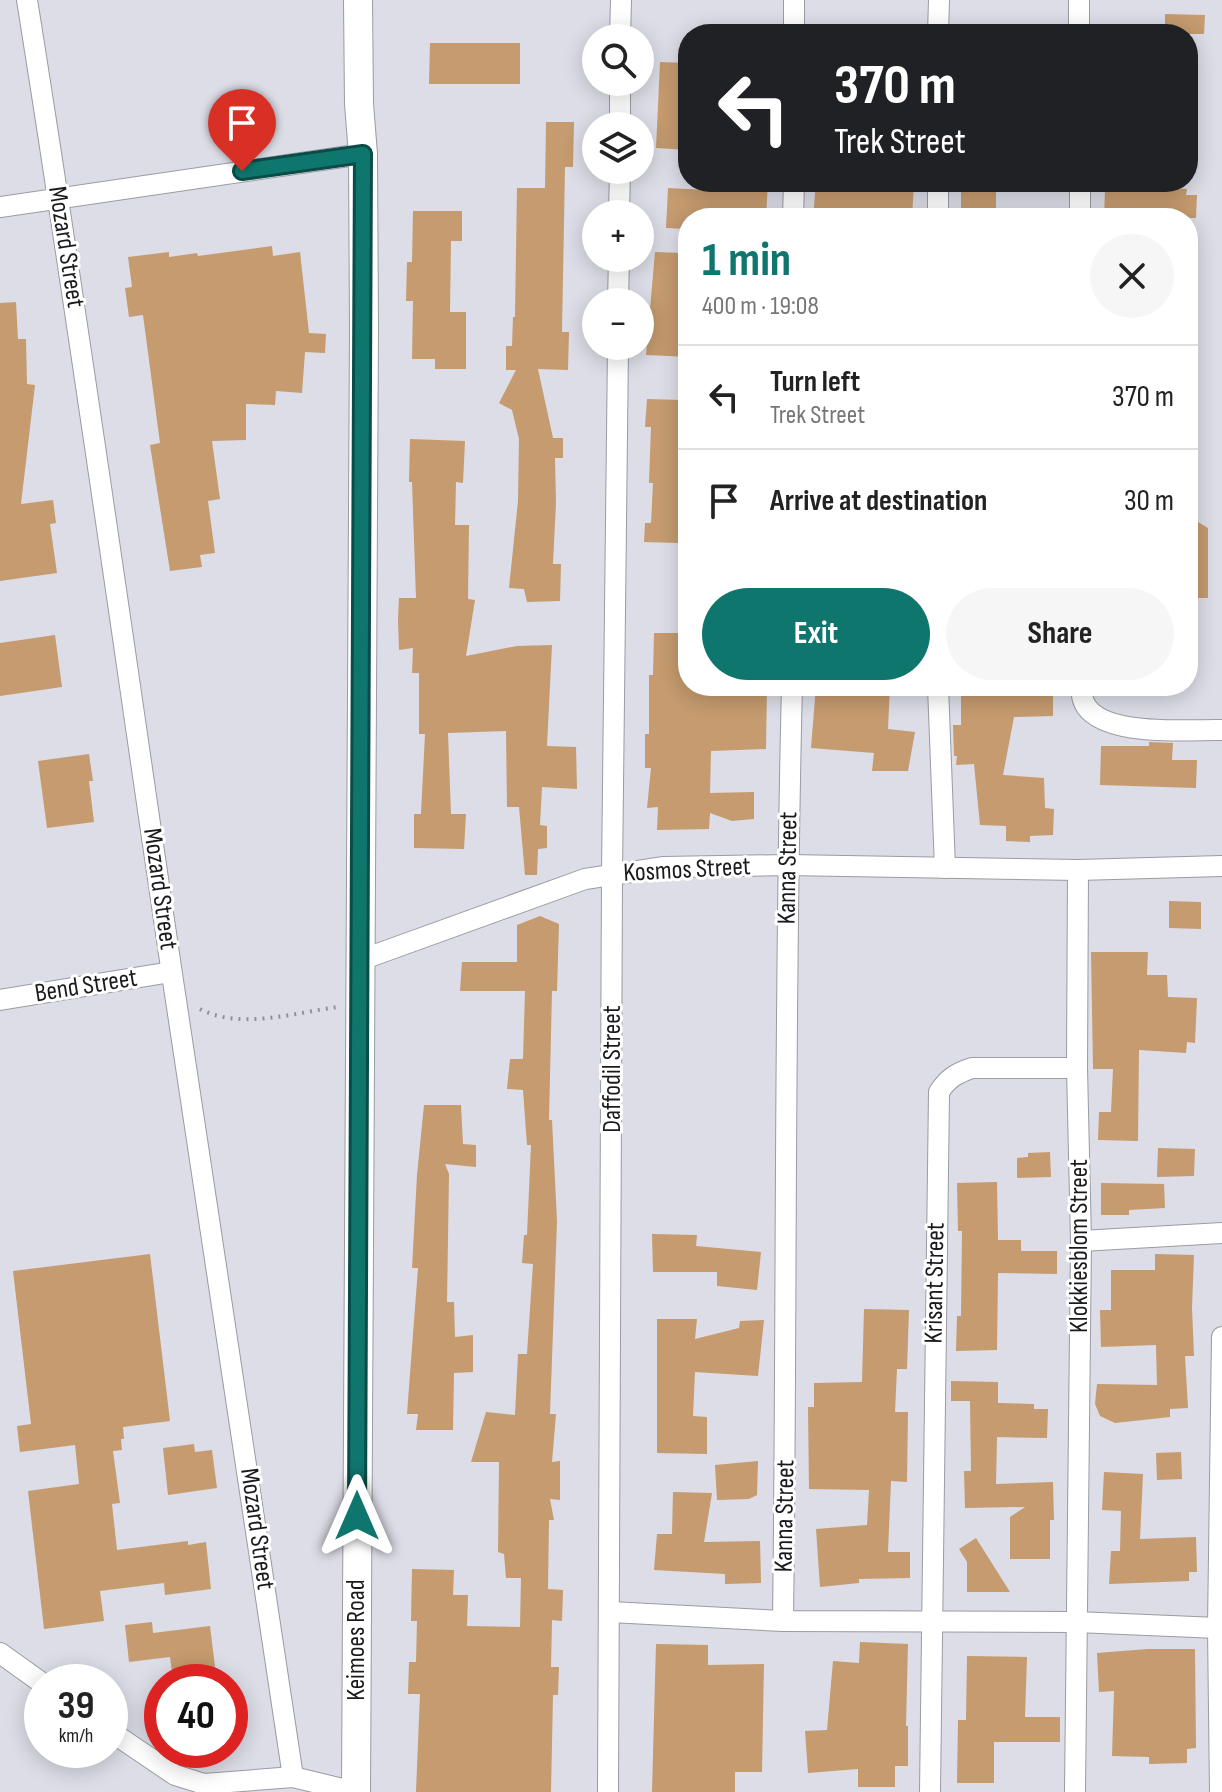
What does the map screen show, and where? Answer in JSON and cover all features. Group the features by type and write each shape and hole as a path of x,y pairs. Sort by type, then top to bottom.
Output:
{"street":[{"name":"Mozard Street","path":"27,0 59,197 171,972 293,1777"},
{"name":"Keimoes Road","path":"355,1792 363,154 358,0"},
{"path":"620,24 621,0"},
{"path":"794,0 794,24"},
{"path":"938,24 939,0"},
{"path":"1079,0 1079,24"},
{"path":"0,207 363,154"},
{"name":"Daffodil Street","path":"608,1792 618,360"},
{"name":"Kanna Street","path":"783,1621 787,1324 787,865 792,696"},
{"path":"938,696 945,868"},
{"path":"1083,696 1086,707 1118,727 1222,730"},
{"name":"Kosmos Street","path":"358,961 585,879 664,867 787,865 1078,870 1222,866"},
{"name":"Klokkiesblom Street","path":"1075,1792 1081,1241 1077,1068 1078,870"},
{"name":"Bend Street","path":"0,1000 171,972"},
{"name":"Krisant Street","path":"930,1621 939,1092 958,1073 972,1068 1077,1068"},
{"path":"1081,1241 1222,1233"},
{"path":"1220,1792 1218,1628 1222,1337"},
{"path":"610,1612 783,1621 1076,1622 1218,1628"},
{"path":"930,1621 930,1792"},
{"path":"0,1653 24,1670"},
{"path":"128,1743 175,1775 204,1784 293,1777 355,1792"}],"path":[{"path":"175,993 209,1014 225,1019 267,1017 358,1004"}],"building":[{"path":"1165,14 1205,15 1204,34 1198,34 1198,24 1165,24"},
{"path":"430,43 520,43 520,84 429,84"},
{"path":"660,62 678,63 678,149 656,148"},
{"path":"546,122 574,122 573,167 565,167 562,332 569,332 568,370 538,369 553,438 563,438 563,458 555,458 553,564 561,564 560,601 527,602 524,589 509,588 518,501 519,439 512,410 499,403 516,370 506,370 506,346 512,346 515,317 517,188 545,188"},
{"path":"668,188 678,188 678,192 767,192 767,208 678,208 678,229 666,228"},
{"path":"815,192 913,192 913,208 814,208"},
{"path":"961,192 996,192 996,208 961,208"},
{"path":"1105,192 1186,192 1186,195 1197,195 1196,208 1104,208"},
{"path":"413,211 462,211 462,241 451,241 450,312 466,312 466,369 435,369 435,359 412,359 413,301 406,301 407,262 412,262"},
{"path":"272,246 273,256 300,252 309,333 326,334 325,353 305,352 302,393 276,391 275,405 246,404 246,440 212,441 220,499 208,501 215,553 200,555 202,567 170,571 150,445 160,443 143,315 129,317 125,288 132,287 128,257 169,252 169,257 197,253 198,256"},
{"path":"655,252 678,253 678,357 654,355 652,288"},
{"path":"16,302 18,339 26,339 27,384 35,385 21,504 53,500 56,523 50,524 57,573 0,581 0,303"},
{"path":"647,399 678,400 678,543 644,542 645,523 651,523 653,483 649,483 651,427 645,427"},
{"path":"410,439 465,441 463,483 456,482 455,525 469,525 468,599 475,600 466,656 517,646 552,645 547,746 576,747 577,789 542,787 540,825 547,826 547,848 538,849 537,875 525,875 519,807 507,807 506,731 448,733 451,814 466,814 464,849 414,848 414,814 421,814 425,734 419,734 419,673 412,673 413,648 399,650 398,619 399,598 416,598 412,482 409,482"},
{"path":"1198,522 1208,528 1208,598 1198,598"},
{"path":"654,633 678,633 678,696 767,696 766,749 711,751 710,793 754,792 754,819 732,821 710,813 709,829 657,830 658,807 647,808 651,768 645,768 645,734 649,734 649,675 653,675"},
{"path":"55,635 62,687 0,696 0,643"},
{"path":"815,696 890,696 888,729 915,732 908,771 872,771 874,753 811,748"},
{"path":"961,696 1053,696 1053,716 1014,717 1003,775 1044,778 1045,808 1054,809 1053,835 1030,836 1030,842 1006,841 1006,826 980,825 974,764 956,765 957,756 954,756 953,725 961,725"},
{"path":"1149,742 1173,743 1172,760 1197,760 1196,788 1100,785 1101,746 1149,746"},
{"path":"89,754 94,822 47,828 38,761"},
{"path":"1169,901 1201,902 1201,929 1169,928"},
{"path":"540,916 559,924 557,991 552,991 549,1120 552,1120 557,1221 550,1414 556,1414 552,1462 560,1461 560,1500 550,1499 554,1520 549,1520 548,1589 563,1590 562,1621 552,1620 551,1667 559,1667 558,1695 553,1695 551,1792 416,1792 420,1694 408,1694 409,1662 416,1662 417,1621 411,1621 412,1569 454,1570 453,1595 468,1595 467,1626 520,1627 521,1578 506,1578 504,1554 498,1552 499,1462 471,1462 486,1412 515,1415 518,1354 527,1354 533,1264 522,1263 524,1235 527,1235 531,1145 527,1145 523,1090 507,1089 510,1059 523,1059 525,991 460,991 462,962 517,962 517,925"},
{"path":"1091,952 1148,952 1147,975 1167,975 1168,997 1197,998 1195,1043 1187,1042 1186,1053 1139,1050 1138,1141 1098,1140 1099,1112 1111,1112 1113,1069 1093,1069"},
{"path":"424,1105 461,1105 463,1144 476,1145 476,1167 445,1164 449,1174 447,1302 454,1302 455,1337 473,1335 473,1372 454,1373 453,1430 416,1430 418,1414 407,1414 418,1268 412,1268 417,1175"},
{"path":"1158,1148 1195,1149 1194,1176 1157,1177"},
{"path":"1050,1152 1051,1177 1017,1178 1017,1158 1028,1157 1028,1153"},
{"path":"997,1182 998,1240 1021,1240 1021,1251 1057,1251 1057,1274 998,1273 997,1350 956,1351 957,1316 961,1316 962,1231 958,1231 957,1183"},
{"path":"1101,1183 1164,1184 1165,1208 1129,1210 1129,1215 1101,1215"},
{"path":"652,1234 697,1235 696,1246 761,1252 757,1290 717,1286 717,1272 653,1272"},
{"path":"150,1254 170,1421 123,1427 122,1450 113,1451 120,1503 112,1504 117,1550 188,1541 188,1545 206,1542 211,1589 165,1595 164,1583 100,1591 104,1621 44,1629 28,1491 79,1484 75,1445 20,1452 17,1426 31,1424 13,1271"},
{"path":"1155,1254 1194,1255 1194,1356 1185,1356 1188,1408 1170,1409 1170,1417 1115,1423 1100,1416 1095,1404 1097,1384 1157,1385 1156,1345 1101,1347 1100,1310 1111,1310 1111,1270 1155,1270"},
{"path":"864,1309 909,1310 907,1369 897,1369 895,1412 908,1412 907,1482 891,1481 888,1552 910,1552 910,1578 859,1579 859,1583 820,1587 816,1529 867,1525 869,1490 809,1489 808,1407 814,1407 814,1383 862,1382"},
{"path":"657,1319 697,1319 695,1339 739,1328 740,1321 764,1320 758,1376 695,1372 693,1416 707,1417 707,1454 657,1453"},
{"path":"951,1381 998,1382 998,1403 1034,1404 1034,1409 1048,1409 1047,1438 997,1437 996,1484 1053,1482 1054,1520 1050,1520 1050,1559 1010,1559 1010,1517 1025,1507 965,1508 964,1471 971,1471 970,1401 951,1401"},
{"path":"194,1444 195,1452 212,1450 217,1488 168,1495 163,1448"},
{"path":"1181,1452 1182,1479 1157,1480 1156,1453"},
{"path":"758,1461 757,1495 749,1499 717,1500 715,1465"},
{"path":"1104,1472 1143,1474 1140,1539 1196,1537 1197,1572 1189,1572 1189,1581 1109,1584 1111,1551 1120,1551 1121,1511 1102,1510"},
{"path":"673,1492 712,1493 704,1542 760,1541 761,1583 725,1584 725,1574 654,1570 657,1534 672,1534"},
{"path":"976,1538 1010,1592 967,1592 967,1562 959,1549"},
{"path":"152,1622 153,1633 210,1626 215,1664 171,1664 170,1657 129,1662 125,1625"},
{"path":"860,1642 908,1644 908,1766 895,1766 895,1787 858,1787 858,1769 808,1773 805,1731 827,1730 833,1661 859,1663"},
{"path":"656,1644 708,1645 708,1665 764,1664 762,1772 735,1772 735,1792 652,1792"},
{"path":"1195,1649 1196,1748 1187,1749 1187,1763 1149,1764 1149,1757 1112,1756 1114,1691 1099,1692 1097,1653"},
{"path":"967,1656 1027,1657 1025,1717 1060,1717 1060,1742 994,1742 994,1783 957,1783 958,1720 966,1720"}],"route":[{"path":"242,171 363,154 357,1516"}]}
